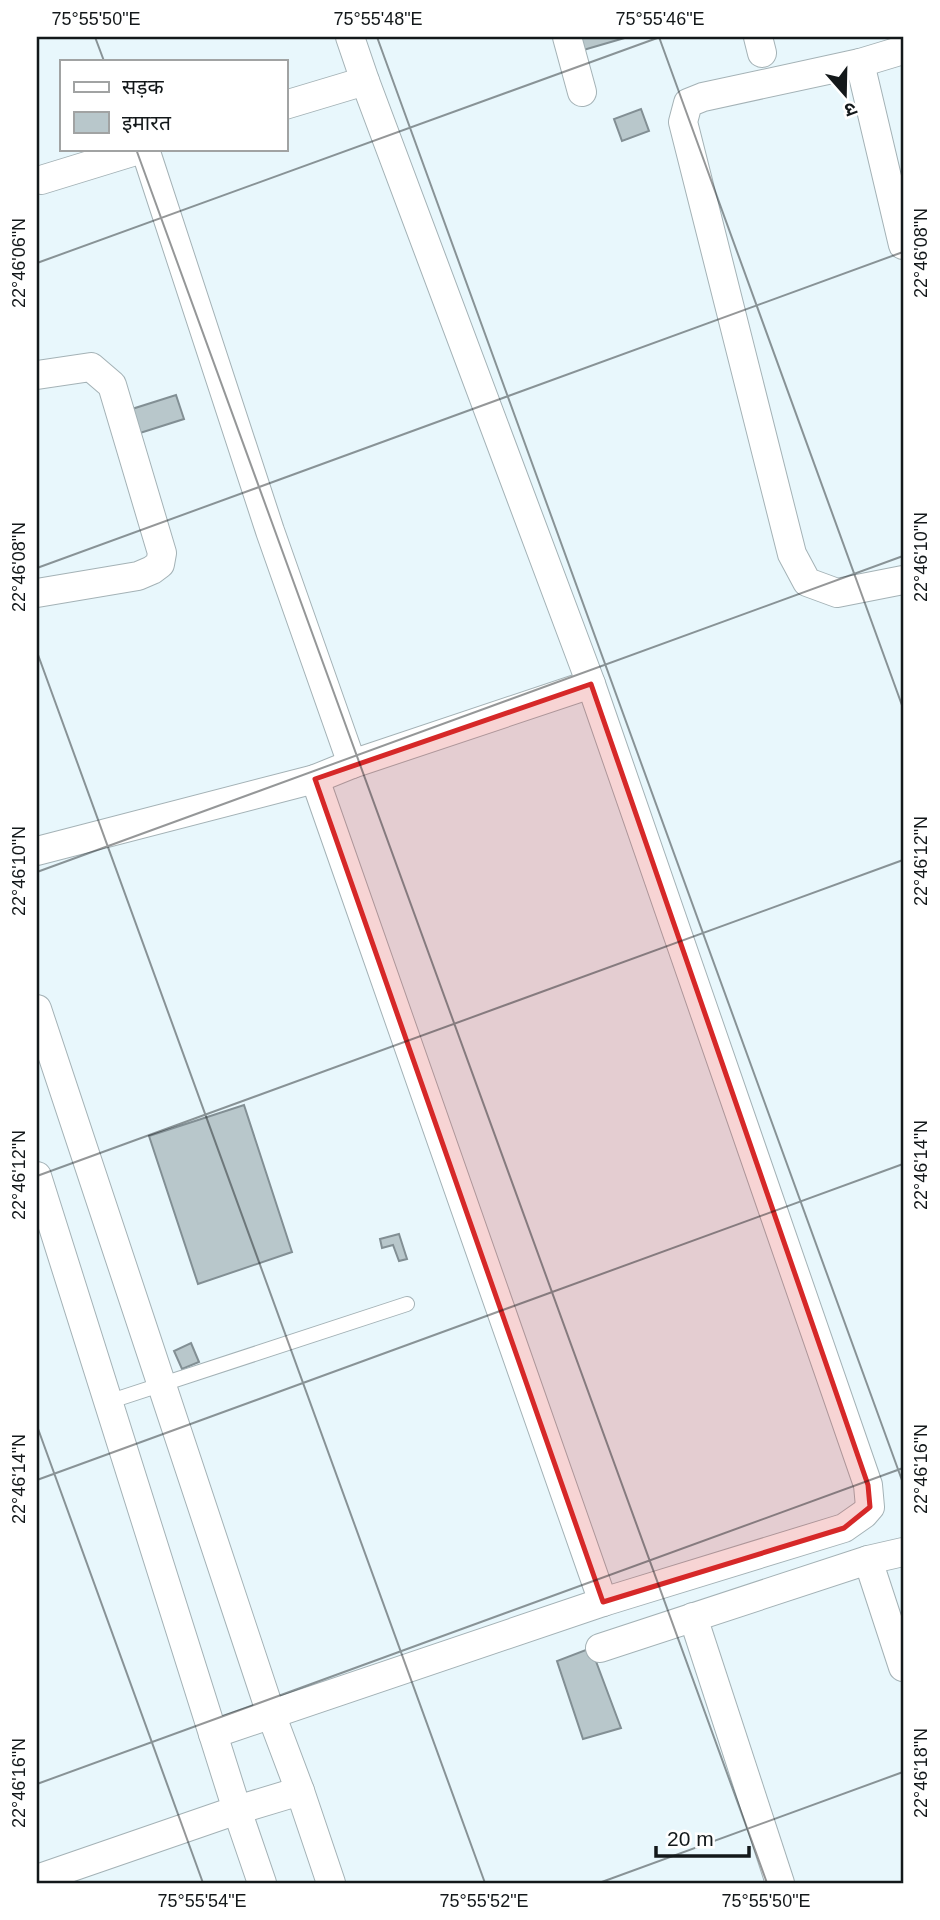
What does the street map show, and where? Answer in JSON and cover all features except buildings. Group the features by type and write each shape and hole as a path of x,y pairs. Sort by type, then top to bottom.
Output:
{"street":[{"path":"213,1734 603,1602 844,1528 870,1507 869,1485 591,684 350,37"},
{"path":"567,37 582,92"},
{"path":"903,50 860,63 703,97 688,103 683,121 792,554 807,582 837,593 903,580"},
{"path":"860,63 903,244"},
{"path":"287,104 365,81"},
{"path":"41,180 140,150"},
{"path":"143,150 352,764"},
{"path":"37,375 91,367 112,385 162,553 160,564 138,576 37,593"},
{"path":"37,851 315,779 352,764 591,684"},
{"path":"315,779 603,1602"},
{"path":"37,1009 271,1714 331,1883"},
{"path":"37,1176 262,1883"},
{"path":"600,1648 868,1560 903,1552"},
{"path":"868,1560 903,1667"},
{"path":"693,1617 780,1883"},
{"path":"37,1879 300,1791"}],"lane":[{"path":"108,1402 407,1304"}],"highlighted area":[{"path":"591,684 868,1485 870,1507 844,1528 603,1602 315,779"}]}
